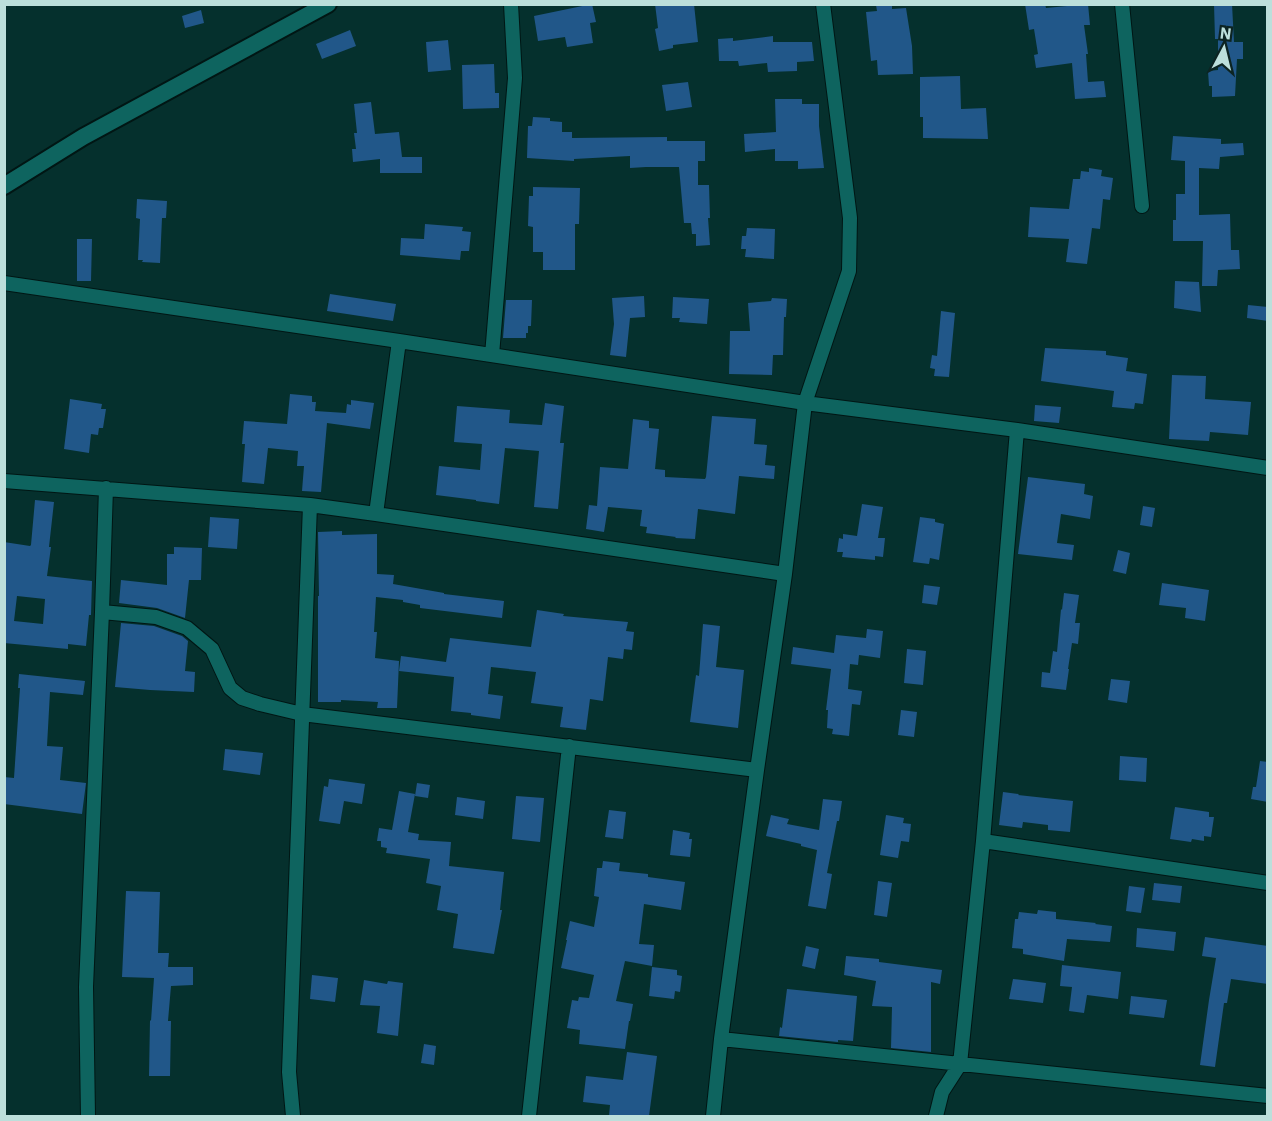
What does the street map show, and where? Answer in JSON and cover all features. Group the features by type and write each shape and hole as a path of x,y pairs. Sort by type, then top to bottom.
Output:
{"street":[{"path":"4,186 83,137 328,4"},
{"path":"492,355 515,78 511,4"},
{"path":"713,1116 721,1039 785,574 805,403 849,271 850,218 823,4"},
{"path":"1122,4 1142,206"},
{"path":"4,284 805,403 1017,430 1268,468"},
{"path":"376,514 399,341"},
{"path":"936,1116 942,1092 960,1064 983,841 1017,430"},
{"path":"4,481 310,506 785,574"},
{"path":"88,1116 86,987 106,488"},
{"path":"293,1116 289,1072 310,506"},
{"path":"102,612 156,617 187,627 212,649 230,688 242,698 260,704 302,714 757,770"},
{"path":"529,1116 569,746"},
{"path":"983,841 1268,883"},
{"path":"721,1039 1268,1096"}],"building":[{"path":"592,4 596,22 590,23 593,43 567,47 565,37 538,41 534,16"},
{"path":"655,4 694,4 698,42 673,45 673,48 659,51 655,29 658,28"},
{"path":"892,4 892,9 906,8 912,46 913,74 878,75 877,60 871,61 866,12 877,11 876,5"},
{"path":"1025,4 1045,4 1046,8 1088,4 1090,25 1084,25 1088,54 1086,54 1088,82 1104,81 1106,97 1075,99 1072,63 1036,68 1034,55 1038,54 1034,29 1029,30"},
{"path":"1214,4 1232,4 1234,42 1243,42 1243,59 1237,59 1235,96 1212,97 1212,86 1209,86 1208,71 1218,70 1218,39 1215,39"},
{"path":"201,10 204,23 185,28 182,16"},
{"path":"350,30 356,46 322,59 316,44"},
{"path":"773,36 773,42 812,42 814,61 797,62 797,71 768,72 767,63 739,66 738,61 719,61 718,39 733,38 733,41"},
{"path":"448,40 451,70 428,72 426,42"},
{"path":"494,64 495,93 499,93 499,108 463,109 462,65"},
{"path":"960,76 961,109 986,108 988,139 923,138 923,117 920,117 920,77"},
{"path":"688,82 692,107 666,111 662,85"},
{"path":"775,99 802,99 802,104 819,104 824,168 798,169 798,161 775,161 775,149 745,152 744,134 776,132"},
{"path":"371,102 375,134 399,132 402,157 422,157 422,173 380,173 380,159 353,162 352,149 356,149 354,133 357,133 354,104"},
{"path":"533,117 550,118 550,121 562,122 562,132 572,132 572,138 667,137 667,141 705,141 705,161 698,161 698,185 709,185 710,245 696,246 696,234 692,234 691,223 684,223 679,167 630,168 630,156 574,159 574,161 527,158 528,126 532,126"},
{"path":"1173,136 1221,139 1221,144 1243,143 1244,155 1220,157 1219,169 1199,168 1199,215 1230,214 1231,250 1239,250 1240,269 1218,270 1217,286 1202,286 1203,241 1173,241 1176,194 1185,194 1185,161 1171,160"},
{"path":"1089,168 1102,170 1101,176 1113,178 1110,200 1103,199 1100,229 1092,228 1087,264 1066,262 1069,239 1028,237 1030,207 1069,209 1073,179 1080,179 1081,171 1089,172"},
{"path":"533,187 580,188 579,224 575,224 575,270 543,270 543,252 533,252 533,227 528,226 529,196 533,196"},
{"path":"137,199 167,201 166,218 162,218 160,263 138,260 140,219 136,218"},
{"path":"425,224 463,227 462,231 471,232 469,251 461,251 460,260 400,255 401,238 424,239"},
{"path":"747,228 775,229 774,259 745,257 746,249 741,249 742,236 746,236"},
{"path":"77,239 92,239 91,281 77,281"},
{"path":"1175,281 1199,282 1201,312 1174,308"},
{"path":"330,294 396,304 393,321 327,311"},
{"path":"644,296 645,317 630,318 626,357 610,355 614,324 612,298"},
{"path":"673,297 709,299 707,324 679,322 680,318 672,318"},
{"path":"772,298 787,299 783,355 773,355 772,375 729,374 730,331 750,331 748,303 771,301"},
{"path":"506,300 532,300 531,326 528,326 526,338 503,338"},
{"path":"1248,305 1268,307 1268,321 1247,318"},
{"path":"941,311 955,313 949,377 934,376 935,369 930,368 932,355 937,356"},
{"path":"1045,348 1106,351 1106,355 1128,358 1126,371 1147,374 1143,404 1135,403 1134,409 1112,407 1114,391 1041,381"},
{"path":"1172,375 1206,376 1205,399 1251,402 1248,435 1210,432 1209,441 1169,439"},
{"path":"290,394 312,396 312,402 316,402 315,411 346,413 347,404 351,405 351,400 374,403 370,429 327,423 321,492 302,491 304,466 297,466 298,451 268,448 264,484 242,482 244,421 287,424"},
{"path":"70,399 102,404 101,409 106,409 103,428 99,428 98,435 91,434 89,453 64,449"},
{"path":"545,403 564,406 560,443 564,443 558,509 534,507 539,451 505,448 499,504 436,495 439,466 480,470 482,444 454,442 457,406 510,410 509,423 542,425"},
{"path":"1035,405 1061,407 1059,423 1034,421"},
{"path":"712,416 756,419 754,444 767,445 765,465 775,466 774,479 739,476 735,514 698,509 695,539 646,533 647,527 640,526 642,510 608,507 604,532 586,529 589,505 597,506 600,467 628,469 633,419 649,421 649,428 659,429 655,469 665,470 665,477 705,479"},
{"path":"1028,477 1085,484 1084,494 1093,496 1090,519 1061,514 1057,543 1074,545 1072,560 1018,554"},
{"path":"35,500 54,502 47,576 92,581 91,615 89,615 86,646 68,644 68,649 4,643 4,542 31,545","holes":["17,596 45,599 43,624 14,621"]},
{"path":"862,504 883,507 878,538 885,538 883,557 875,556 875,560 842,557 843,552 837,552 839,538 843,539 843,534 857,536"},
{"path":"1143,506 1155,508 1152,527 1140,525"},
{"path":"210,517 239,519 237,549 208,547"},
{"path":"920,517 935,519 935,522 944,524 939,560 930,558 929,564 913,562"},
{"path":"342,531 342,535 377,534 377,574 394,575 393,584 444,594 504,601 502,618 420,608 420,605 403,602 403,600 376,597 375,658 399,661 397,708 377,708 378,702 341,700 341,702 318,702 318,532"},
{"path":"174,547 202,548 201,580 189,580 185,618 157,608 119,603 121,580 167,585 167,554 174,554"},
{"path":"1118,550 1130,553 1126,574 1113,571"},
{"path":"1162,583 1209,590 1205,621 1185,618 1186,608 1159,605"},
{"path":"924,585 940,587 937,605 922,603"},
{"path":"1064,593 1079,595 1075,623 1080,623 1078,644 1072,643 1066,690 1041,687 1042,672 1050,673 1053,651 1057,652"},
{"path":"537,610 564,614 563,616 628,622 626,631 634,632 632,650 624,649 623,659 608,657 603,701 590,699 586,730 560,727 563,707 531,703 536,672 491,667 488,694 503,696 500,719 451,711 454,677 399,671 401,656 446,662 450,638 531,647"},
{"path":"121,623 154,626 182,636 188,641 185,671 195,672 194,692 115,687"},
{"path":"703,624 720,626 716,667 744,670 738,728 690,722 696,675 699,676"},
{"path":"867,629 883,631 880,658 859,655 858,665 850,664 848,689 862,691 860,705 852,704 849,736 832,734 833,729 827,728 828,710 826,710 831,669 791,664 793,647 834,653 836,635 866,638"},
{"path":"907,649 926,651 923,685 904,683"},
{"path":"19,674 85,681 83,695 50,692 47,746 63,747 60,780 86,783 82,814 4,804 4,777 14,778"},
{"path":"1111,679 1130,681 1127,703 1108,700"},
{"path":"901,710 917,712 914,737 898,735"},
{"path":"225,749 263,753 260,775 223,770"},
{"path":"1120,756 1147,758 1146,782 1119,780"},
{"path":"1260,761 1268,762 1268,802 1251,799 1253,787 1256,787"},
{"path":"329,779 365,784 362,804 344,801 340,824 319,821 324,786 328,787"},
{"path":"417,783 430,785 428,798 415,796"},
{"path":"399,791 415,794 408,832 419,834 418,840 451,842 449,866 504,872 500,910 502,910 494,954 453,948 458,914 437,910 441,886 426,883 430,859 386,853 387,848 381,847 381,841 377,841 379,828 392,830"},
{"path":"1003,792 1073,801 1070,832 1048,830 1048,825 1023,822 1022,828 999,825"},
{"path":"516,796 544,798 540,842 512,839"},
{"path":"457,797 485,801 483,819 455,815"},
{"path":"823,799 842,801 827,873 832,874 826,909 808,906 817,850 766,836 771,815 789,819 787,824 819,830"},
{"path":"1175,807 1209,812 1209,817 1214,817 1211,837 1204,836 1204,841 1192,839 1191,842 1170,839"},
{"path":"609,810 626,812 623,839 605,837"},
{"path":"886,815 904,818 903,823 911,824 909,842 901,841 898,858 880,855"},
{"path":"673,830 690,833 689,839 692,839 690,857 670,855"},
{"path":"603,861 620,863 619,871 648,874 648,877 685,882 681,910 644,904 639,944 654,945 652,966 625,961 616,1001 633,1004 625,1049 579,1044 580,1030 567,1028 572,1000 578,1001 579,997 589,998 594,975 561,968 570,921 594,927 599,897 594,896 597,868 602,868"},
{"path":"878,881 892,883 887,917 874,915"},
{"path":"1154,883 1182,886 1180,903 1152,900"},
{"path":"1129,886 1145,888 1141,913 1126,911"},
{"path":"126,891 160,892 158,953 169,953 168,967 193,967 193,985 171,986 168,1021 171,1021 170,1076 149,1076 150,1020 154,978 122,977"},
{"path":"1038,910 1056,912 1056,919 1112,926 1110,942 1067,939 1064,961 1023,954 1023,949 1012,948 1015,919 1018,919 1019,912 1037,914"},
{"path":"1137,928 1176,932 1174,951 1136,947"},
{"path":"1205,937 1268,946 1268,984 1231,979 1227,1003 1224,1003 1215,1067 1200,1065 1216,958 1202,956"},
{"path":"806,946 819,949 815,969 802,966"},
{"path":"846,956 942,970 940,984 931,982 931,1052 891,1048 892,1007 872,1006 876,981 844,975"},
{"path":"1062,965 1121,972 1118,999 1087,995 1084,1013 1069,1011 1072,987 1060,986"},
{"path":"652,967 677,970 677,975 682,976 680,992 675,991 674,999 649,996"},
{"path":"312,975 338,978 335,1002 310,999"},
{"path":"1013,979 1046,983 1043,1003 1009,999"},
{"path":"364,980 387,984 388,981 403,983 398,1036 377,1033 380,1006 360,1005"},
{"path":"787,989 857,996 853,1041 838,1040 838,1042 779,1036"},
{"path":"1131,996 1167,1000 1164,1018 1129,1014"},
{"path":"424,1044 436,1046 434,1065 421,1063"},
{"path":"627,1052 657,1056 649,1116 609,1116 610,1105 583,1102 586,1076 623,1080"}]}
